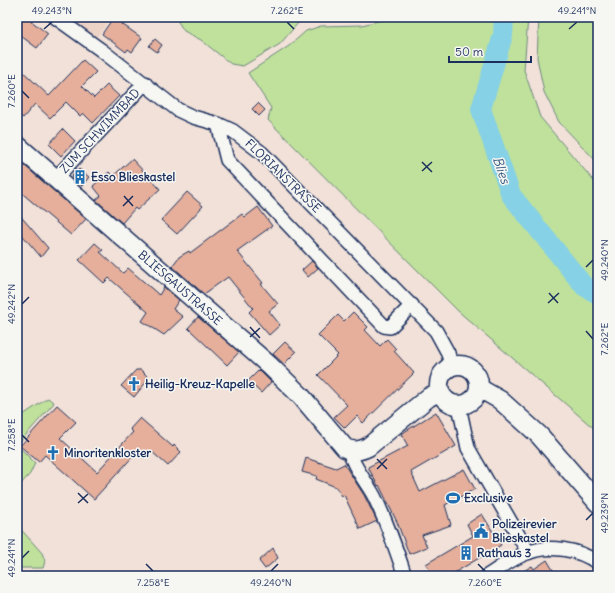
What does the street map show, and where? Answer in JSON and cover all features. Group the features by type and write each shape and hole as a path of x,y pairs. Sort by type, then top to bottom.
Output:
{"main road":[{"name":"BLIESGAUSTRASSE","path":"17,145 269,365 301,396 336,438 345,448 349,450"},
{"path":"451,366 465,366 476,374 479,381 479,388 474,398 470,402 459,406 447,402 439,392 439,380 446,369 451,366"},
{"path":"479,388 500,400 539,435 598,503"},
{"path":"349,450 362,450 368,447 429,397 439,392"},
{"path":"336,438 356,442 379,438"}],"street":[{"name":"FLORIANSTRASSE","path":"56,17 102,50 178,110 193,118 218,124 233,131 262,153 436,331 448,353 451,366"},
{"name":"ZUM SCHWIMMBAD","path":"55,179 145,83"},
{"path":"218,124 227,160 384,326 390,327 412,305"},
{"path":"459,406 468,448 528,552"},
{"name":"BLIESGAUSTRASSE","path":"349,450 351,458 373,495 383,516 405,576"},
{"path":"487,576 514,558 528,552 552,548 568,550 591,558 598,563"}],"shaded area":[{"path":"67,17 112,17 96,38"}],"green space":[{"path":"175,17 310,17 298,23 280,44 243,66 231,64 201,40 184,31"},
{"path":"394,17 528,17 524,70 540,117 598,186 598,432 458,311 268,120 271,108 248,73 289,46 306,31 321,26 362,25"},
{"path":"539,17 598,17 598,163 559,122 544,92 537,58"},
{"path":"48,398 54,403 17,445 17,419"},
{"path":"17,445 35,463 30,474 18,487 17,492"},
{"path":"17,525 42,553 45,561 43,568 17,568"}],"building":[{"path":"17,17 26,17 48,34 37,48 17,33"},
{"path":"113,18 142,38 132,52 128,49 126,52 102,34"},
{"path":"155,39 162,45 157,52 149,46"},
{"path":"83,60 96,72 82,86 94,98 107,85 119,96 93,123 83,113 80,116 66,102 50,118 35,104 23,118 17,113 17,66 49,96"},
{"path":"258,103 265,110 259,116 252,109"},
{"path":"63,129 75,141 61,156 49,144"},
{"path":"17,159 86,219 71,235 17,189"},
{"path":"132,159 160,189 137,210 135,208 122,223 96,200 101,196 93,186 109,172 113,176"},
{"name":"Esso Blieskastel","path":"79,169 89,177 82,186 71,177"},
{"path":"187,192 203,206 177,234 161,220"},
{"path":"258,207 272,226 237,251 263,283 261,284 278,304 269,311 280,325 269,335 249,312 253,308 228,277 204,294 172,266 179,257 189,251 190,253 242,214 245,217"},
{"path":"17,212 48,248 41,257 17,229"},
{"path":"95,243 103,250 100,252 123,273 128,268 159,295 164,287 179,300 173,309 183,317 164,335 142,321 148,312 109,278 104,283 79,260"},
{"path":"312,261 318,268 308,277 302,270"},
{"path":"353,312 368,327 365,330 380,346 387,339 396,349 394,351 414,373 363,423 357,416 345,428 334,417 347,405 318,375 338,355 318,335 338,315 344,321"},
{"path":"198,317 239,352 227,365 188,328"},
{"path":"285,342 296,352 284,364 273,354"},
{"name":"Heilig-Kreuz-Kapelle","path":"136,370 141,370 147,376 147,381 134,397 121,386"},
{"path":"259,370 271,382 261,393 248,381"},
{"name":"Minoritenkloster","path":"57,405 76,422 60,438 97,472 133,432 130,429 140,418 173,447 174,445 181,452 168,466 151,451 144,458 137,452 94,499 45,455 39,462 20,446"},
{"path":"436,412 456,446 411,472 420,492 464,469 475,489 445,505 451,525 422,535 427,547 409,554 397,522 379,485 378,486 368,467 408,446 401,434"},
{"path":"306,458 336,468 344,464 364,495 377,521 360,529 344,495 342,496 336,487 316,479 317,476 302,472"},
{"name":"Rathaus 3","path":"482,514 501,545 449,576 433,576 426,564 473,536 467,524"},
{"path":"273,548 278,558 265,569 259,561"},
{"path":"547,560 553,570 543,576 515,576 532,566 534,569"}],"waterway":[{"name":"Blies","path":"504,17 503,35 481,109 511,195 584,286 598,294"}],"place":[{"name":"Esso Blieskastel","path":"80,177"},
{"name":"Heilig-Kreuz-Kapelle","path":"134,384"},
{"name":"Minoritenkloster","path":"53,453"},
{"name":"Exclusive","path":"453,498"},
{"name":"Polizeirevier Blieskastel","path":"481,531"},
{"name":"Rathaus 3","path":"466,553"}]}
